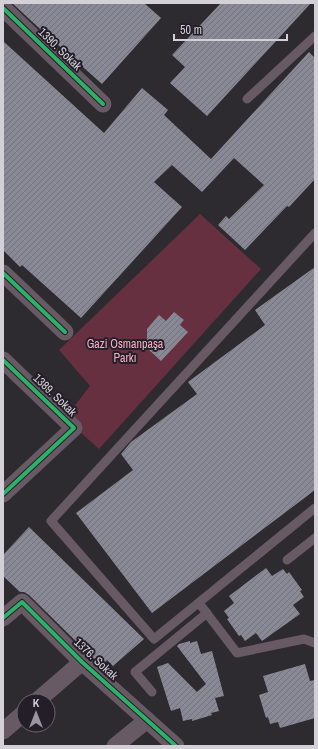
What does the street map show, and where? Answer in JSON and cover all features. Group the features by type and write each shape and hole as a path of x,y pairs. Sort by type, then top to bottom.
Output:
{"street":[{"name":"1390. Sokak","path":"3,8 103,104"},
{"path":"3,273 65,332"},
{"name":"1389. Sokak","path":"3,494 74,428 5,366"},
{"name":"1376. Sokak","path":"3,618 22,602 82,662 176,746"},
{"path":"46,693 82,662"},
{"path":"3,732 16,720"},
{"path":"115,746 147,720"},
{"path":"3,741 7,746"}],"lane":[{"path":"246,99 315,36"},
{"path":"315,233 51,521 154,639 315,508"},
{"path":"287,560 315,538"},
{"path":"199,603 237,654 304,639 315,643"},
{"path":"152,692 135,672 207,613"}],"green space":[{"name":"Gazi Osmanpaşa Parkı","path":"200,214 261,269 99,449 80,432 69,413 90,386 59,350"}],"building":[{"path":"12,3 144,3 161,18 102,84"},
{"path":"221,3 311,3 207,116 170,83 185,67 172,55"},
{"path":"3,41 104,133 142,88 168,110 164,115 211,159 309,52 315,58 315,179 245,250 218,225 226,216 229,219 264,185 234,158 202,192 172,165 154,182 182,207 81,318 22,265 20,267 3,250"},
{"path":"315,267 315,490 152,613 76,513 133,470 121,454 131,442 197,394 188,382 265,325 255,310"},
{"path":"174,312 184,320 180,325 188,332 161,361 147,348 147,329 159,315 166,321"},
{"path":"29,527 144,639 113,666 107,660 101,666 29,595 24,592 20,592 3,576 3,555"},
{"path":"266,568 272,576 283,569 287,574 289,572 302,590 300,591 304,597 293,605 300,614 262,641 256,633 245,641 241,635 239,636 227,619 229,618 224,611 234,603 229,596"},
{"path":"190,641 190,643 197,641 201,654 212,651 224,696 215,698 219,711 211,713 212,715 192,721 192,719 183,721 180,708 171,711 157,667 168,663 197,692 206,684 177,646"},
{"path":"305,664 310,681 315,680 315,718 280,728 278,722 270,724 268,717 266,718 259,695 268,692 263,676"}],"cycle path":[{"path":"3,8 103,104"},
{"path":"3,273 65,332"},
{"path":"3,360 74,428 3,494"},
{"path":"3,618 22,602 82,662 176,746"}]}
